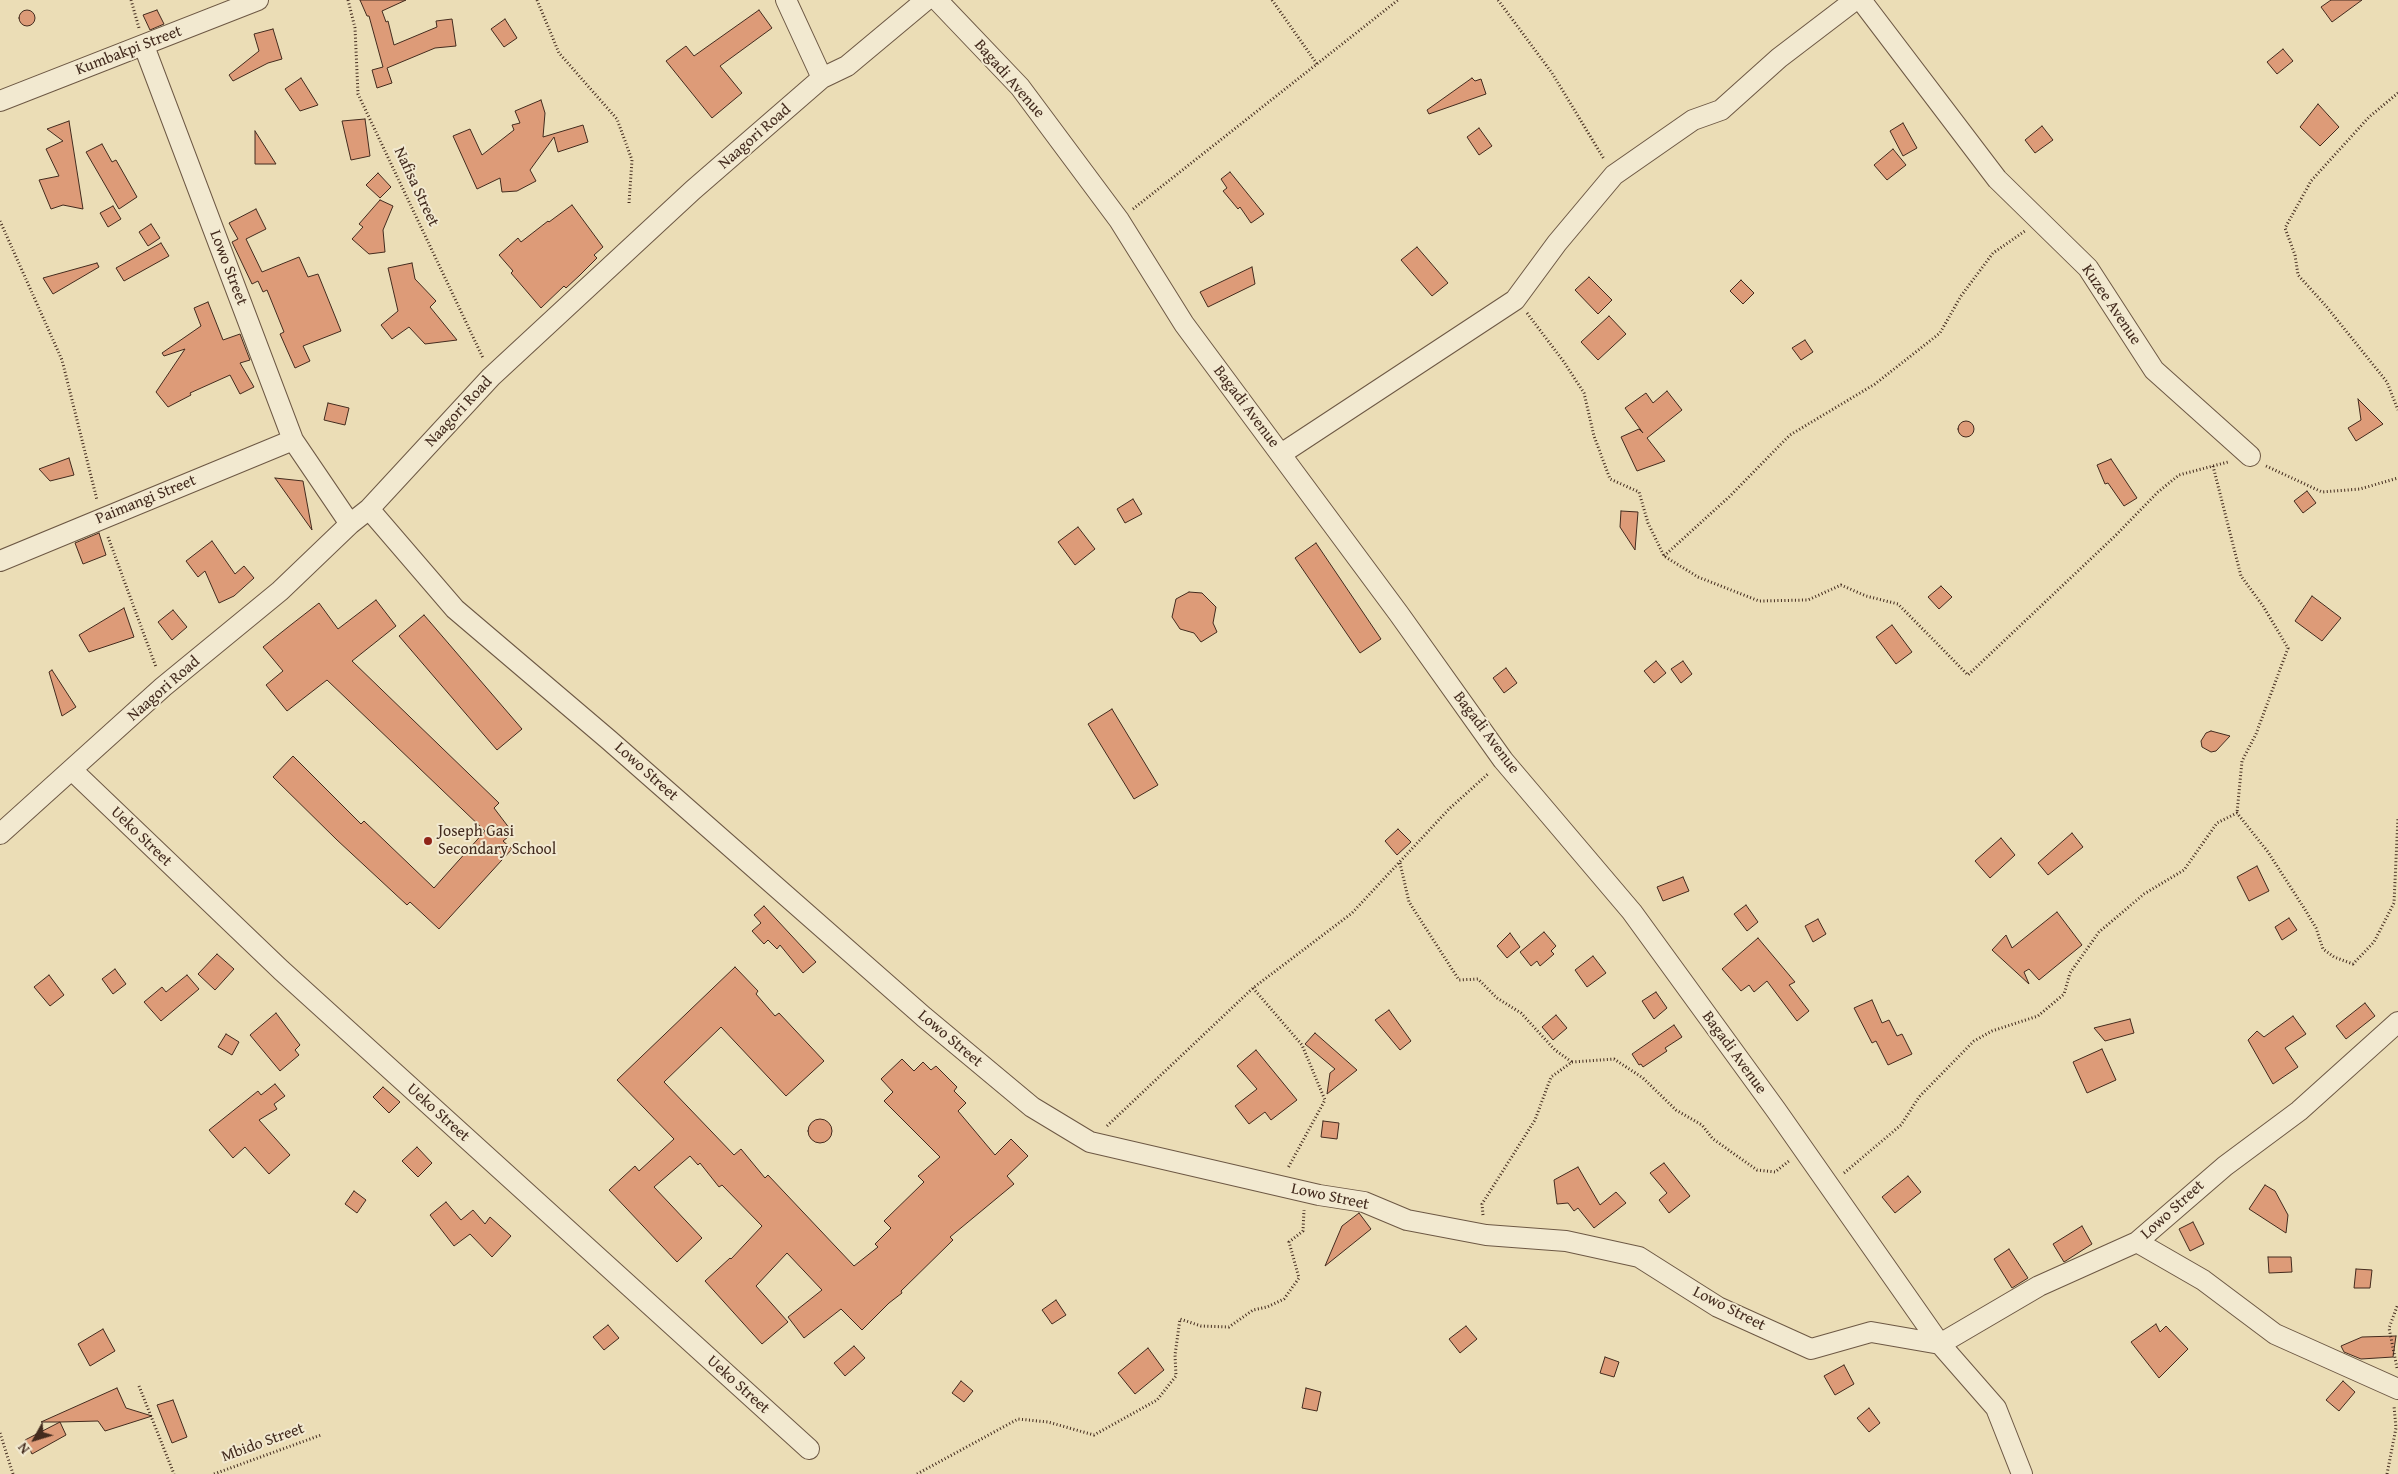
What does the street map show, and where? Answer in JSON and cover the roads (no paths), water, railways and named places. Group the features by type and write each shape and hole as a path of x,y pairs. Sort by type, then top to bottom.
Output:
{"street":[{"name":"Kumbakpi Street","path":"0,101 258,0"},
{"path":"786,0 822,78"},
{"name":"Naagori Road","path":"0,834 73,771 163,687 280,591 350,524 369,509 491,377 694,190 822,78 847,66 926,0"},
{"name":"Bagadi Avenue","path":"936,0 1020,87 1119,220 1184,324 1399,614 1503,760 1632,912 1829,1185 1940,1344 1996,1408 2022,1474"},
{"path":"1281,454 1515,300 1557,243 1614,175 1693,120 1721,110 1778,58 1855,0"},
{"name":"Kuzee Avenue","path":"1861,0 1998,178 2088,268 2154,370 2250,456"},
{"name":"Lowo Street","path":"144,46 293,440 350,524"},
{"name":"Paimangi Street","path":"0,561 293,440"},
{"name":"Lowo Street","path":"369,509 455,609 609,740 924,1017 1032,1107 1090,1142 1319,1195 1364,1202 1407,1220 1486,1235 1566,1241 1639,1257 1718,1307 1811,1348 1871,1332 1940,1344 2039,1286 2138,1242 2225,1166 2299,1112 2398,1022"},
{"name":"Ueko Street","path":"73,771 281,970 808,1449"},
{"path":"2138,1242 2203,1280 2275,1334 2396,1383"}],"place":[{"name":"Joseph Gasi Secondary School","path":"428,841"}]}
